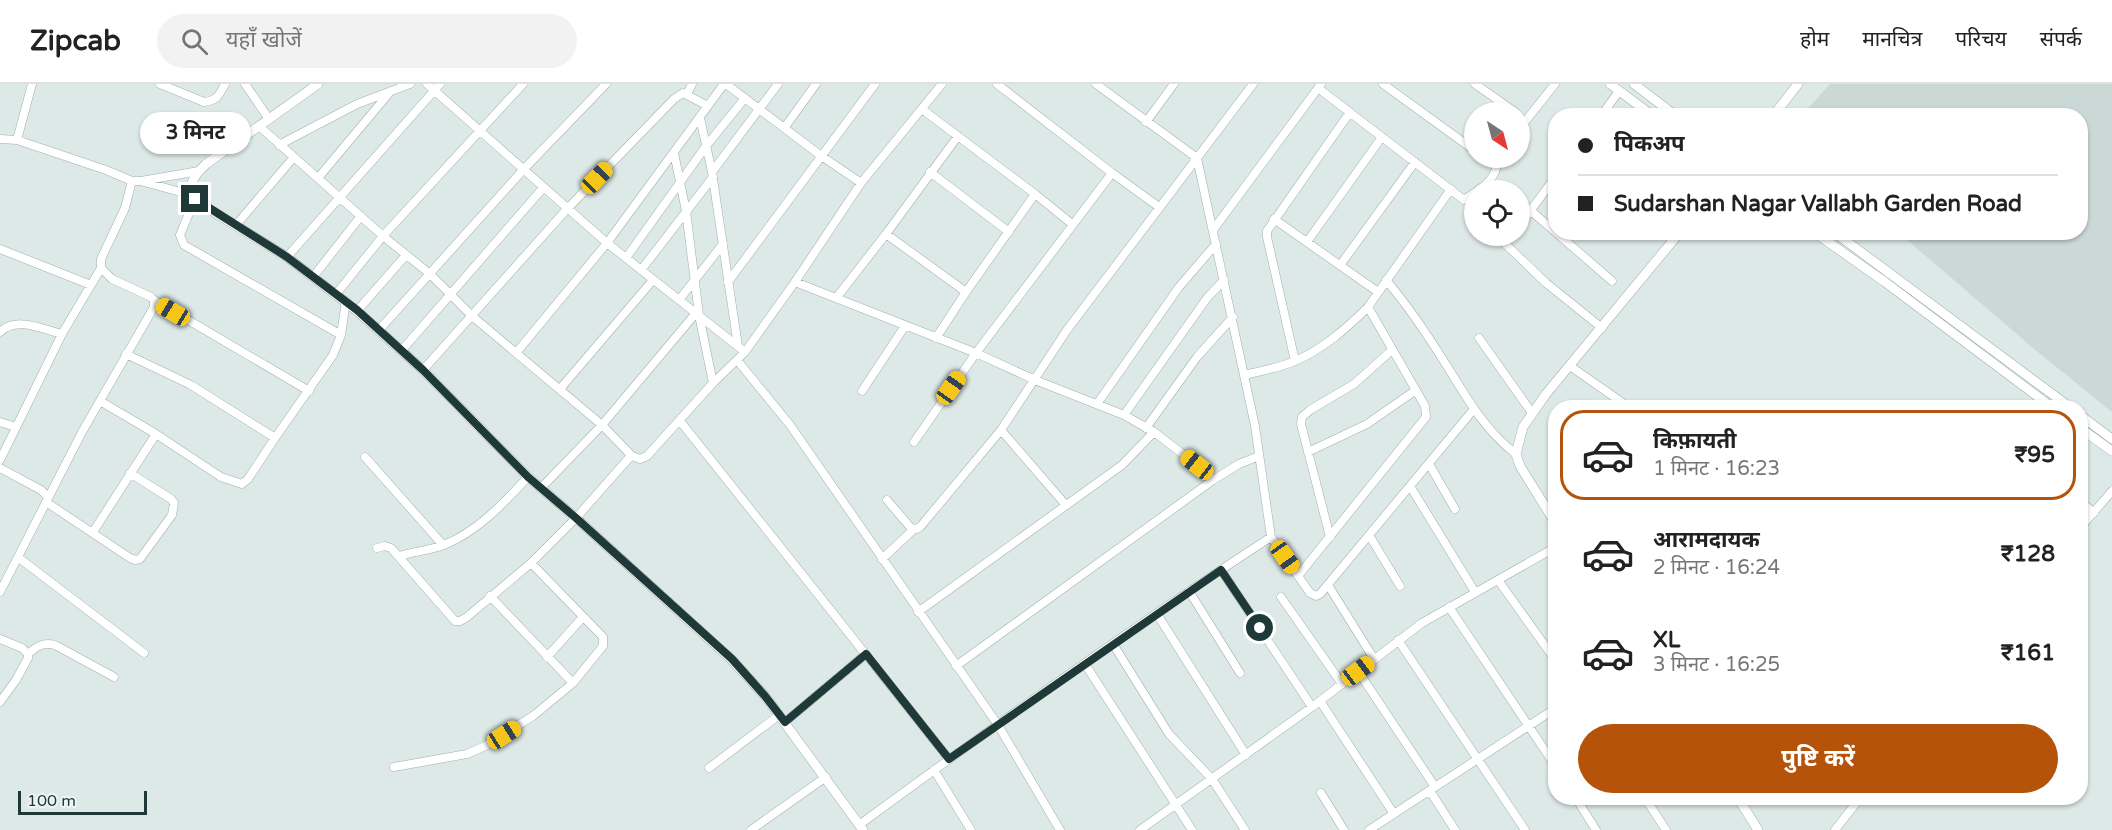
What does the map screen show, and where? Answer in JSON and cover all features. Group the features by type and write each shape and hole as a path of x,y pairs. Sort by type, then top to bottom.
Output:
{"street":[{"path":"17,140 32,84"},
{"path":"160,84 204,102 212,102 217,99 225,84"},
{"path":"245,84 269,119"},
{"path":"318,84 199,171 191,186 194,197 180,235 184,245 341,335"},
{"path":"279,145 357,104 410,84"},
{"path":"427,84 607,243 741,349"},
{"path":"287,257 440,84"},
{"path":"336,294 383,236 523,84"},
{"path":"379,330 523,170 606,84"},
{"path":"687,94 692,84"},
{"path":"516,353 607,243 725,84 861,183"},
{"path":"641,270 778,84"},
{"path":"785,127 816,84"},
{"path":"728,282 820,155 875,84"},
{"path":"259,126 383,236 430,274 472,316 602,425 632,456 640,459 647,456 737,360 741,349 795,282 861,183 942,84"},
{"path":"997,84 1159,207"},
{"path":"1096,84 1197,158 1256,426 1271,537 1312,595 1320,594 1328,585 1474,409"},
{"path":"1146,122 1174,84"},
{"path":"882,559 914,529 921,526 1001,430 1067,330 1252,84"},
{"path":"1383,84 1464,143"},
{"path":"1475,84 1501,102"},
{"path":"1530,110 1555,84"},
{"path":"1610,84 1642,108"},
{"path":"1634,84 1666,108"},
{"path":"1779,108 1796,85"},
{"path":"1213,230 1320,86 1464,200"},
{"path":"318,178 391,91"},
{"path":"1607,108 1619,91"},
{"path":"423,370 567,209 674,99 683,93 708,106"},
{"path":"626,258 706,146 745,98"},
{"path":"923,110 1072,224"},
{"path":"1295,361 1267,231 1350,112"},
{"path":"700,118 713,175 728,282 741,349"},
{"path":"837,297 958,136"},
{"path":"1307,242 1382,137"},
{"path":"0,139 17,140 136,181 194,197 287,257 346,301 423,370 528,477 732,659 782,719 861,827 998,724 1271,537"},
{"path":"674,153 686,211 698,314 713,383"},
{"path":"236,225 294,157"},
{"path":"1341,264 1415,162"},
{"path":"136,181 199,171"},
{"path":"930,172 1009,232"},
{"path":"914,442 976,352 1112,173"},
{"path":"0,460 62,334 100,268 101,259 136,181"},
{"path":"1548,186 1530,210 1548,226"},
{"path":"402,350 543,188"},
{"path":"1244,375 1295,361 1333,339 1368,307 1451,189"},
{"path":"936,338 1035,194"},
{"path":"313,277 361,216"},
{"path":"1274,219 1378,292"},
{"path":"886,234 966,292"},
{"path":"1565,240 1612,281"},
{"path":"1516,454 1523,427 1532,413 1674,240"},
{"path":"1825,240 2041,400"},
{"path":"1845,240 2060,400"},
{"path":"679,300 723,244"},
{"path":"1097,404 1179,287 1216,244"},
{"path":"1508,246 1546,283 1602,328"},
{"path":"0,249 91,285"},
{"path":"357,310 406,255"},
{"path":"100,268 112,279 147,295 309,391"},
{"path":"560,389 653,279"},
{"path":"1124,415 1207,298 1224,280"},
{"path":"1386,280 1419,323 1474,409 1496,437 1516,454 1520,466 1548,511"},
{"path":"795,282 976,352 1035,380 1124,415 1154,432 1197,465 1212,480"},
{"path":"0,590 19,558 82,432 153,307 154,300"},
{"path":"100,401 156,434 221,477 239,484 248,480 333,355 341,335 346,301"},
{"path":"1298,576 1426,417 1425,406 1368,307"},
{"path":"541,488 602,425 698,314"},
{"path":"1146,428 1197,357 1233,317"},
{"path":"0,332 6,326 15,323 62,334"},
{"path":"862,391 905,326"},
{"path":"1479,338 1532,413"},
{"path":"1330,537 1301,424 1302,417 1354,384 1392,350"},
{"path":"126,354 191,385 275,438"},
{"path":"737,360 790,425 998,724 1060,830"},
{"path":"1570,366 1619,400"},
{"path":"1308,452 1367,424 1416,390"},
{"path":"680,421 949,759"},
{"path":"2088,421 2112,439"},
{"path":"0,422 16,428"},
{"path":"1001,430 1065,504"},
{"path":"918,612 1130,458 1154,432"},
{"path":"93,532 156,434"},
{"path":"2088,434 2112,451"},
{"path":"377,548 388,546 455,621 460,621 531,563 576,518 632,456"},
{"path":"957,666 1212,480 1239,464 1260,456"},
{"path":"365,457 443,545"},
{"path":"1429,464 1455,508"},
{"path":"0,468 41,490 47,499 135,560 140,559 172,515 174,503 130,473"},
{"path":"399,556 443,545 457,538 490,515 528,477"},
{"path":"1410,486 1476,592"},
{"path":"2088,519 2112,491"},
{"path":"887,500 914,529"},
{"path":"2088,508 2094,513"},
{"path":"1369,535 1400,586"},
{"path":"1140,830 1312,707 1422,623 1548,552"},
{"path":"19,558 144,653"},
{"path":"394,767 467,754 485,746 533,716 573,682 603,646 603,637 531,563"},
{"path":"1221,570 1312,707"},
{"path":"1498,580 1548,650"},
{"path":"1328,585 1374,659"},
{"path":"1189,591 1240,674"},
{"path":"490,596 573,682"},
{"path":"1281,597 1342,684"},
{"path":"1449,607 1548,755"},
{"path":"1157,614 1246,755"},
{"path":"547,657 583,617"},
{"path":"0,639 22,648 28,654"},
{"path":"1398,640 1525,830"},
{"path":"0,702 27,662 28,654 37,646 46,643 55,645 114,677"},
{"path":"1113,644 1169,734 1212,779 1245,830"},
{"path":"709,768 782,719 866,654"},
{"path":"1085,664 1192,830"},
{"path":"1358,671 1433,789 1455,830"},
{"path":"1320,701 1394,814"},
{"path":"1369,830 1548,713"},
{"path":"934,770 971,830"},
{"path":"751,830 826,777"},
{"path":"1321,794 1344,830"},
{"path":"1580,805 1596,830"},
{"path":"1650,805 1666,830"},
{"path":"1742,805 1758,830"},
{"path":"1835,830 1855,805"}],"shaded area":[{"path":"1830,84 2112,84 2112,412 1907,240 2088,240 2088,108 1808,108"}],"route":[{"path":"195,199 287,257 357,310 423,370 528,477 732,659 785,722 866,654 949,759 1221,570 1260,628"}]}
